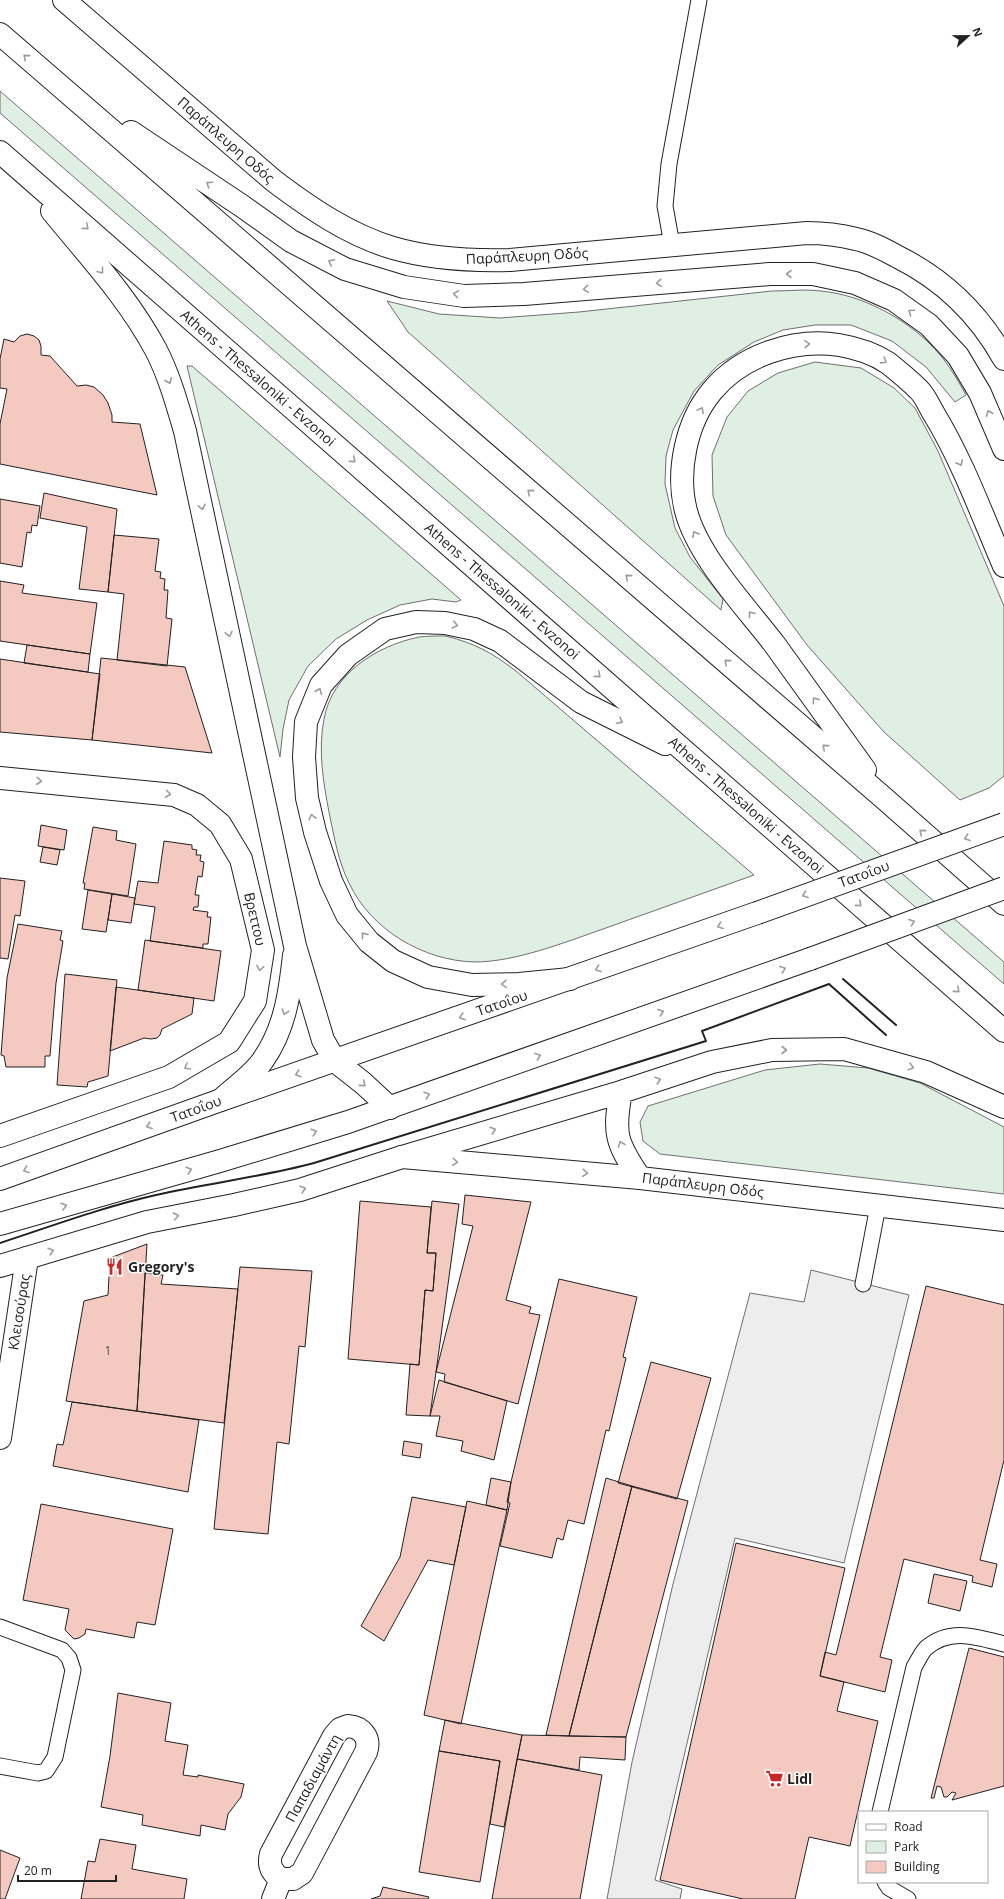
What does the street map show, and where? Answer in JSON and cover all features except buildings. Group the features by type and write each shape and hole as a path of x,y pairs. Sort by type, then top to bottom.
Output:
{"main road":[{"name":"Παράπλευρη Οδός","path":"64,0 274,181 305,204 339,225 392,248 444,258 474,261 510,260 808,233 831,234 857,239 881,248 907,261 952,291 986,330 1004,359"},
{"path":"0,34 886,800 1004,904"},
{"path":"51,79 242,206 291,242 345,269 404,287 464,296 524,294 770,274 813,274 855,283 894,300 929,325 958,356 980,393 1004,449"},
{"path":"7,158 133,312 156,351 174,392 185,431 295,946 323,1040 335,1061 363,1083 390,1108"},
{"name":"Athens - Thessaloniki - Evzonoi","path":"7,158 1004,1031"},
{"path":"886,800 775,645 715,567 693,531 686,510 682,490 682,468 685,448 701,408 712,391 729,376 765,354 806,344 827,344 869,352 887,363 919,390 942,426 964,470 1004,566"},
{"path":"570,979 519,984 472,985 428,977 393,960 369,942 348,915 330,881 315,832 308,798 304,757 306,722 321,685 348,655 385,629 416,622 445,623 474,629 500,641 581,702 693,758"},
{"name":"Βρεττου","path":"0,778 174,794 197,806 220,824 241,859 263,950 255,1001 229,1042 169,1077 0,1136"},
{"name":"Τατοΐου","path":"0,1179 221,1100 757,913 1004,824"},
{"path":"0,1224 220,1161 390,1108 810,959 1004,888"},
{"path":"221,1100 263,1061 278,1034 289,1000 295,946"},
{"path":"0,1266 147,1222 300,1190 402,1157 621,1092 712,1062 764,1051 844,1049 926,1072 1004,1108"},
{"path":"621,1092 616,1115 617,1132 625,1156 640,1178"},
{"name":"Παράπλευρη Οδός","path":"402,1157 640,1178 1004,1220"},
{"name":"Κλεισούρας","path":"0,1438 27,1258"},
{"name":"Παπαδιαμάντη","path":"348,1726 362,1731 366,1738 366,1752 302,1873 292,1879 281,1879 271,1870 271,1854 334,1736 342,1728 348,1726"},
{"path":"273,1899 281,1879"}],"lane":[{"path":"672,245 665,206 669,164 699,0"},
{"path":"863,1284 878,1206"},
{"path":"0,1627 62,1650 69,1658 73,1670 55,1757 46,1771 38,1773 0,1766"},
{"path":"880,1811 914,1667 925,1649 940,1638 967,1634 1004,1644"},
{"path":"886,1883 889,1888 908,1899"}],"green space":[{"path":"0,91 1004,962 1004,984 0,113"},
{"path":"809,290 836,293 880,308 906,324 935,349 945,361 966,395 955,402 926,367 892,341 851,325 815,325 783,330 754,342 718,365 694,391 673,430 666,456 665,484 675,528 690,557 723,599 721,610 408,332 387,301 439,314 500,318 579,312 772,291"},
{"path":"815,362 861,368 894,388 915,408 938,451 1004,606 1004,776 989,788 960,800 884,732 807,645 726,535 713,496 712,455 727,417 748,391 778,373"},
{"path":"187,366 192,366 461,600 456,602 432,599 400,605 367,620 336,639 308,666 289,700 283,729 280,757"},
{"path":"446,636 483,649 516,671 754,875 557,945 507,959 475,962 437,956 401,940 385,928 371,915 359,900 345,875 339,857 323,777 321,742 324,719 336,688 358,664 387,647 403,641 419,637"},
{"path":"820,1064 868,1068 920,1083 1004,1127 1004,1194 660,1154 643,1141 640,1122 648,1106 765,1070"}],"shaded area":[{"path":"811,1270 909,1295 844,1563 735,1538 655,1880 682,1889 680,1899 607,1899 632,1762 673,1584 750,1293 804,1302"}],"wall":[{"path":"843,979 896,1025"},
{"path":"0,1243 78,1217 136,1200 314,1163 706,1041 702,1031 829,984 886,1035"}],"place":[{"name":"Gregory's","path":"115,1267"},
{"name":"Lidl","path":"774,1779"}]}
